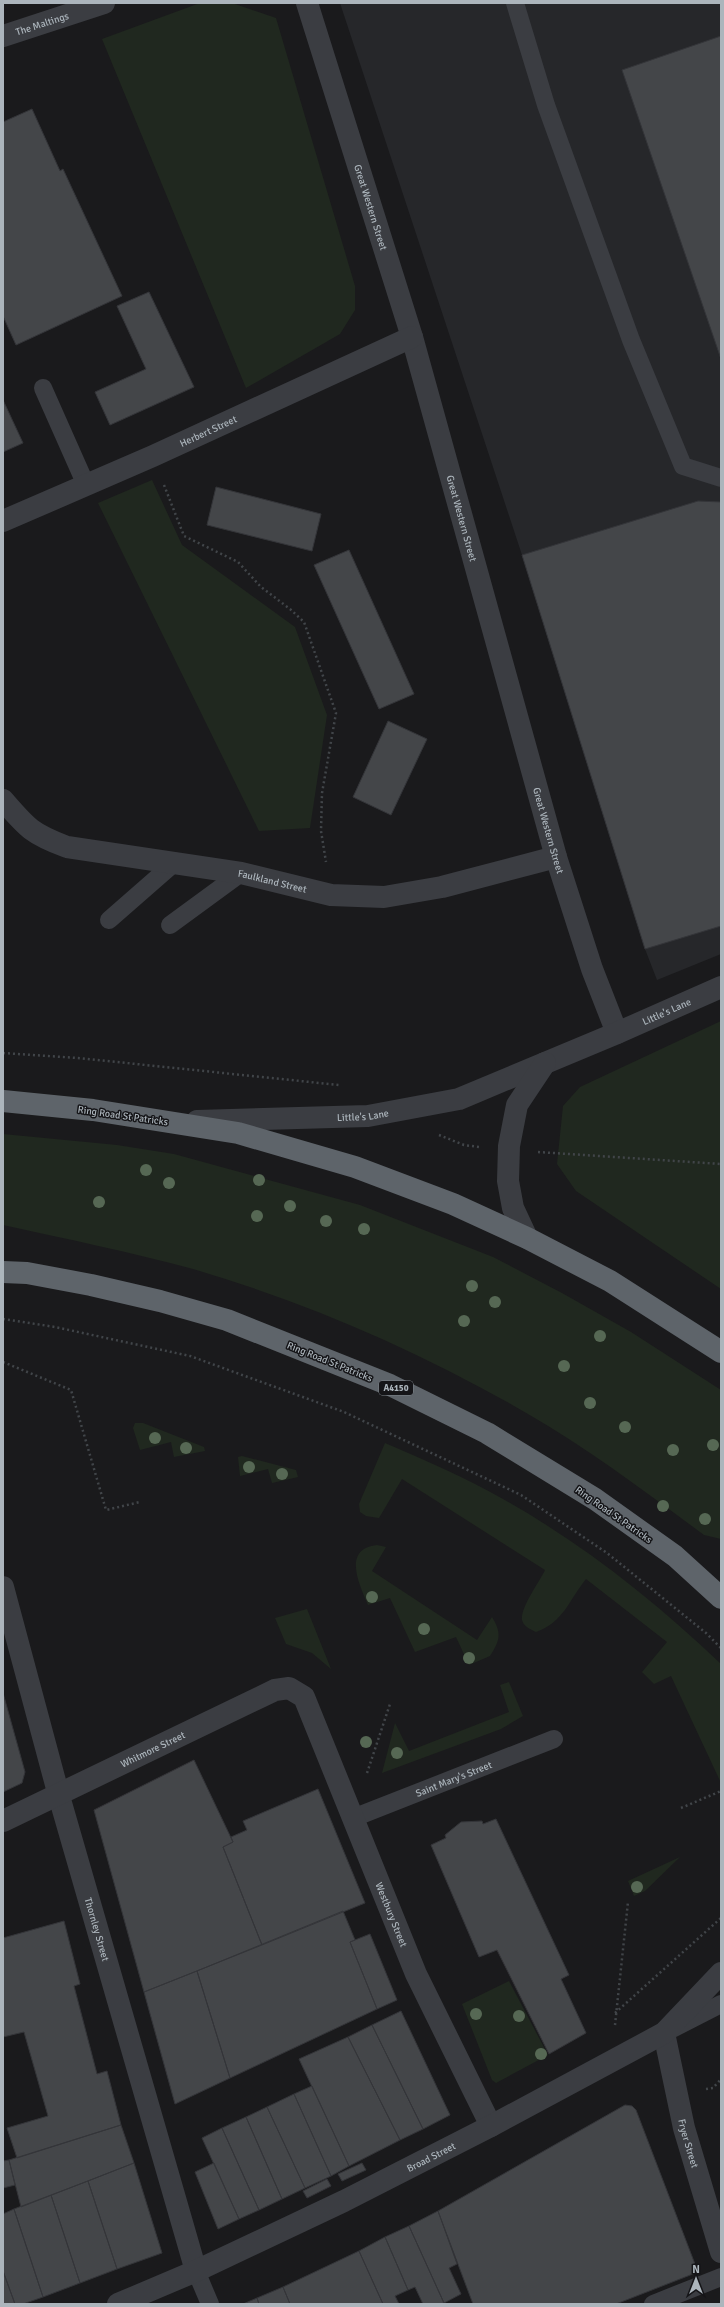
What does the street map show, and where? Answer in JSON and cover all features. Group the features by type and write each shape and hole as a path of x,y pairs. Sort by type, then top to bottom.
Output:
{"highway":[{"name":"Ring Road St Patricks","path":"3,1101 93,1110 238,1133 355,1167 454,1204 527,1238 610,1281 721,1352"},
{"path":"3,1268 27,1273"},
{"name":"Ring Road St Patricks","path":"3,1272 27,1273 145,1297 227,1320 390,1385 487,1433 595,1499 675,1556 721,1598"}],"street":[{"name":"The Maltings","path":"3,36 104,3"},
{"name":"Great Western Street","path":"307,3 412,337 556,856 592,969 617,1033"},
{"name":"Herbert Street","path":"3,521 153,456 412,337"},
{"name":"Faulkland Street","path":"3,800 26,826 40,837 68,847 173,864 241,873 331,895 384,897 442,887 556,856"},
{"name":"Little's Lane","path":"172,1122 338,1117 397,1111 458,1099 617,1033 721,987"},
{"path":"527,1238 513,1208 508,1181 509,1152 517,1105 545,1063"},
{"name":"Thornley Street","path":"3,1587 59,1796 196,2270"},
{"name":"Whitmore Street","path":"3,1821 59,1796 276,1690 289,1688 304,1697"},
{"name":"Westbury Street","path":"304,1697 416,1974 491,2126"},
{"name":"Broad Street","path":"118,2304 196,2270 344,2201 491,2126 664,2033 721,1973"},
{"name":"Fryer Street","path":"664,2033 684,2128 721,2252"}],"lane":[{"path":"515,3 546,105 628,333 683,466 721,478"},
{"path":"43,388 86,485"},
{"path":"109,920 173,864"},
{"path":"170,925 241,873"},
{"name":"Saint Mary's Street","path":"353,1818 554,1739"},
{"path":"664,2033 721,2004"},
{"path":"196,2270 210,2304"},
{"path":"653,2304 721,2277"}],"path":[{"path":"153,456 184,536 238,562 261,587 290,609 304,622 336,713 322,793 321,831 331,895"},
{"path":"3,1053 78,1058 343,1086"},
{"path":"435,1133 464,1145 509,1152 541,1152 721,1164"},
{"path":"3,1319 55,1327 190,1356 344,1412 521,1495 607,1553 706,1633 721,1648"},
{"path":"3,1362 71,1390 106,1510 140,1502"},
{"path":"353,1818 390,1704"},
{"path":"681,1808 721,1791"},
{"path":"628,1902 615,2013 721,1918"}],"shaded area":[{"path":"200,3 232,3 276,18 355,286 355,310 340,334 246,388 102,39"},
{"path":"340,3 721,3 721,954 657,980 645,949 522,555"},
{"path":"152,480 182,545 295,627 327,715 310,828 259,831 98,503"},
{"path":"721,1021 721,1289 576,1191 557,1164 563,1106 580,1087"},
{"path":"3,1134 117,1145 174,1154 360,1205 493,1257 562,1293 631,1332 721,1390 721,1539 704,1535 596,1457 528,1414 448,1370 365,1331 280,1297 193,1269 122,1251 3,1225"},
{"path":"135,1423 143,1423 204,1447 205,1451 174,1457 171,1442 140,1450 133,1428"},
{"path":"385,1443 489,1491 533,1516 562,1535 590,1554 644,1596 721,1664 721,1783 671,1676 654,1684 642,1672 667,1642 586,1579 560,1616 545,1628 536,1632 524,1624 522,1615 527,1602 545,1570 402,1479 379,1518 366,1516 360,1512 359,1504"},
{"path":"242,1456 296,1470 298,1477 272,1483 268,1469 240,1476 238,1457"},
{"path":"377,1545 386,1547 372,1571 477,1640 492,1617 498,1632 498,1641 490,1656 469,1665 456,1637 415,1652 390,1598 368,1605 361,1587 356,1569 356,1560 360,1553 366,1548"},
{"path":"307,1609 331,1669 312,1653 286,1644 275,1618"},
{"path":"509,1682 523,1716 501,1729 382,1773 395,1723 409,1751 509,1712 500,1685"},
{"path":"680,1857 645,1891 634,1896 628,1881"},
{"path":"509,1981 548,2055 496,2083 492,2080 462,2004"}],"building":[{"path":"721,36 721,359 622,70"},
{"path":"32,109 60,171 63,169 122,296 16,345 3,316 3,122"},
{"path":"149,292 194,387 110,425 95,392 146,369 117,306"},
{"path":"3,400 23,443 3,452"},
{"path":"216,487 321,514 312,551 207,525"},
{"path":"698,501 721,502 721,926 645,949 522,555"},
{"path":"349,550 414,694 379,709 314,565"},
{"path":"388,721 427,739 391,815 353,797"},
{"path":"3,1693 25,1772 22,1783 3,1792"},
{"path":"194,1760 233,1842 223,1847 262,1945 144,1992 94,1810"},
{"path":"318,1789 365,1903 262,1945 223,1847 233,1842 231,1837 247,1830 243,1821"},
{"path":"496,1819 569,1975 561,1979 586,2033 549,2054 497,1950 479,1957 431,1845 446,1838 445,1835 461,1822 482,1821 483,1824"},
{"path":"343,1911 355,1940 350,1942 377,2009 230,2078 197,1971"},
{"path":"64,1921 80,1984 74,1986 97,2074 107,2071 121,2125 17,2158 7,2128 48,2116 24,2032 3,2037 3,1938"},
{"path":"370,1934 397,2000 377,2009 350,1942"},
{"path":"197,1971 230,2078 175,2104 144,1992"},
{"path":"401,2011 450,2115 423,2129 372,2025"},
{"path":"372,2025 423,2129 400,2140 348,2037"},
{"path":"348,2037 400,2140 349,2166 299,2059"},
{"path":"312,2086 349,2166 331,2176 294,2094"},
{"path":"294,2094 331,2176 305,2188 267,2107"},
{"path":"625,2105 632,2106 636,2110 698,2272 616,2304 473,2304 438,2211"},
{"path":"267,2107 305,2188 282,2199 246,2117"},
{"path":"246,2117 282,2199 259,2210 222,2128"},
{"path":"121,2125 134,2163 21,2207 9,2160"},
{"path":"222,2128 259,2210 239,2219 202,2138"},
{"path":"9,2160 15,2185 3,2188 3,2161"},
{"path":"134,2163 162,2253 117,2269 88,2181"},
{"path":"214,2163 239,2219 218,2229 195,2172"},
{"path":"362,2163 366,2170 342,2181 338,2174"},
{"path":"327,2179 331,2186 307,2198 303,2191"},
{"path":"88,2181 117,2269 80,2283 51,2195"},
{"path":"51,2195 80,2283 43,2297 14,2209"},
{"path":"14,2209 43,2297 23,2304 15,2304 3,2271 3,2214"},
{"path":"438,2211 457,2264 449,2268 461,2294 444,2303 409,2226"},
{"path":"409,2226 444,2303 423,2304 415,2287 408,2290 385,2237"},
{"path":"385,2237 408,2290 395,2296 399,2304 383,2304 359,2251"},
{"path":"359,2251 383,2304 290,2304 283,2287"},
{"path":"3,2271 15,2304 3,2304"},
{"path":"283,2287 290,2304 259,2304 257,2298"},
{"path":"257,2298 259,2304 243,2304"}]}
